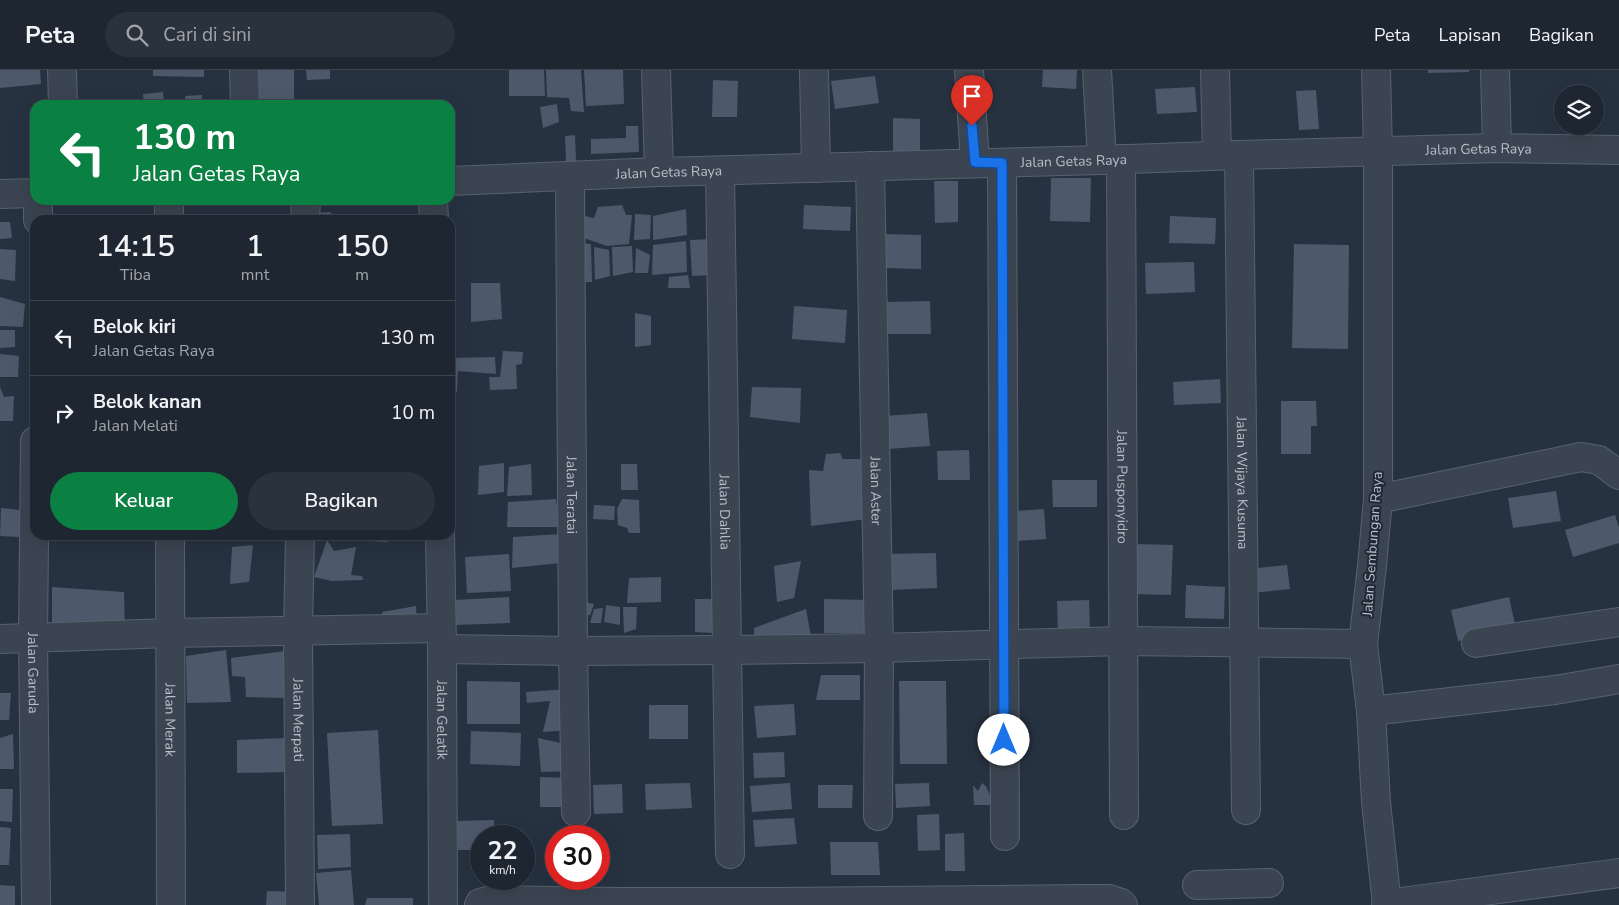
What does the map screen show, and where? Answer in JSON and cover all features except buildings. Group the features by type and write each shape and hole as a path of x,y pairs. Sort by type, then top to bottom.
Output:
{"street":[{"path":"62,70 63,100"},
{"path":"244,70 245,100"},
{"path":"656,70 658,172"},
{"path":"814,70 816,168"},
{"path":"969,70 975,162"},
{"name":"Jalan Pusponyidro","path":"1097,70 1111,160 1124,641 1124,815"},
{"name":"Jalan Wijaya Kusuma","path":"1215,70 1228,155 1244,642 1246,810"},
{"name":"Jalan Sembungan Raya","path":"1376,70 1378,152 1378,500 1363,644 1371,711 1376,802 1386,905"},
{"path":"1495,70 1497,148"},
{"name":"Jalan Getas Raya","path":"455,181 658,172 975,162 1111,160 1228,155 1497,148 1619,150"},
{"path":"1002,163 1004,836"},
{"name":"Jalan Aster","path":"870,166 879,648 878,816"},
{"name":"Jalan Dahlia","path":"720,171 730,854"},
{"name":"Jalan Teratai","path":"570,176 576,812"},
{"path":"0,194 30,193"},
{"path":"1378,500 1580,456 1599,460 1619,475"},
{"name":"Jalan Garuda","path":"34,540 33,638 36,905"},
{"name":"Jalan Merak","path":"170,540 171,905"},
{"name":"Jalan Merpati","path":"300,540 298,631 300,905"},
{"name":"Jalan Gelatik","path":"440,540 443,905"},
{"path":"1476,643 1619,622"},
{"path":"0,640 170,633 298,631 442,638 573,651 879,648 1124,641 1363,644"},
{"path":"1371,711 1556,690 1619,680"},
{"path":"1386,905 1619,873"},
{"path":"1197,884 1256,890"},
{"path":"479,905 491,900 619,904 779,904 957,903 1109,899 1123,905"}],"route":[{"path":"972,126 975,162 1002,163 1004,740"}]}
